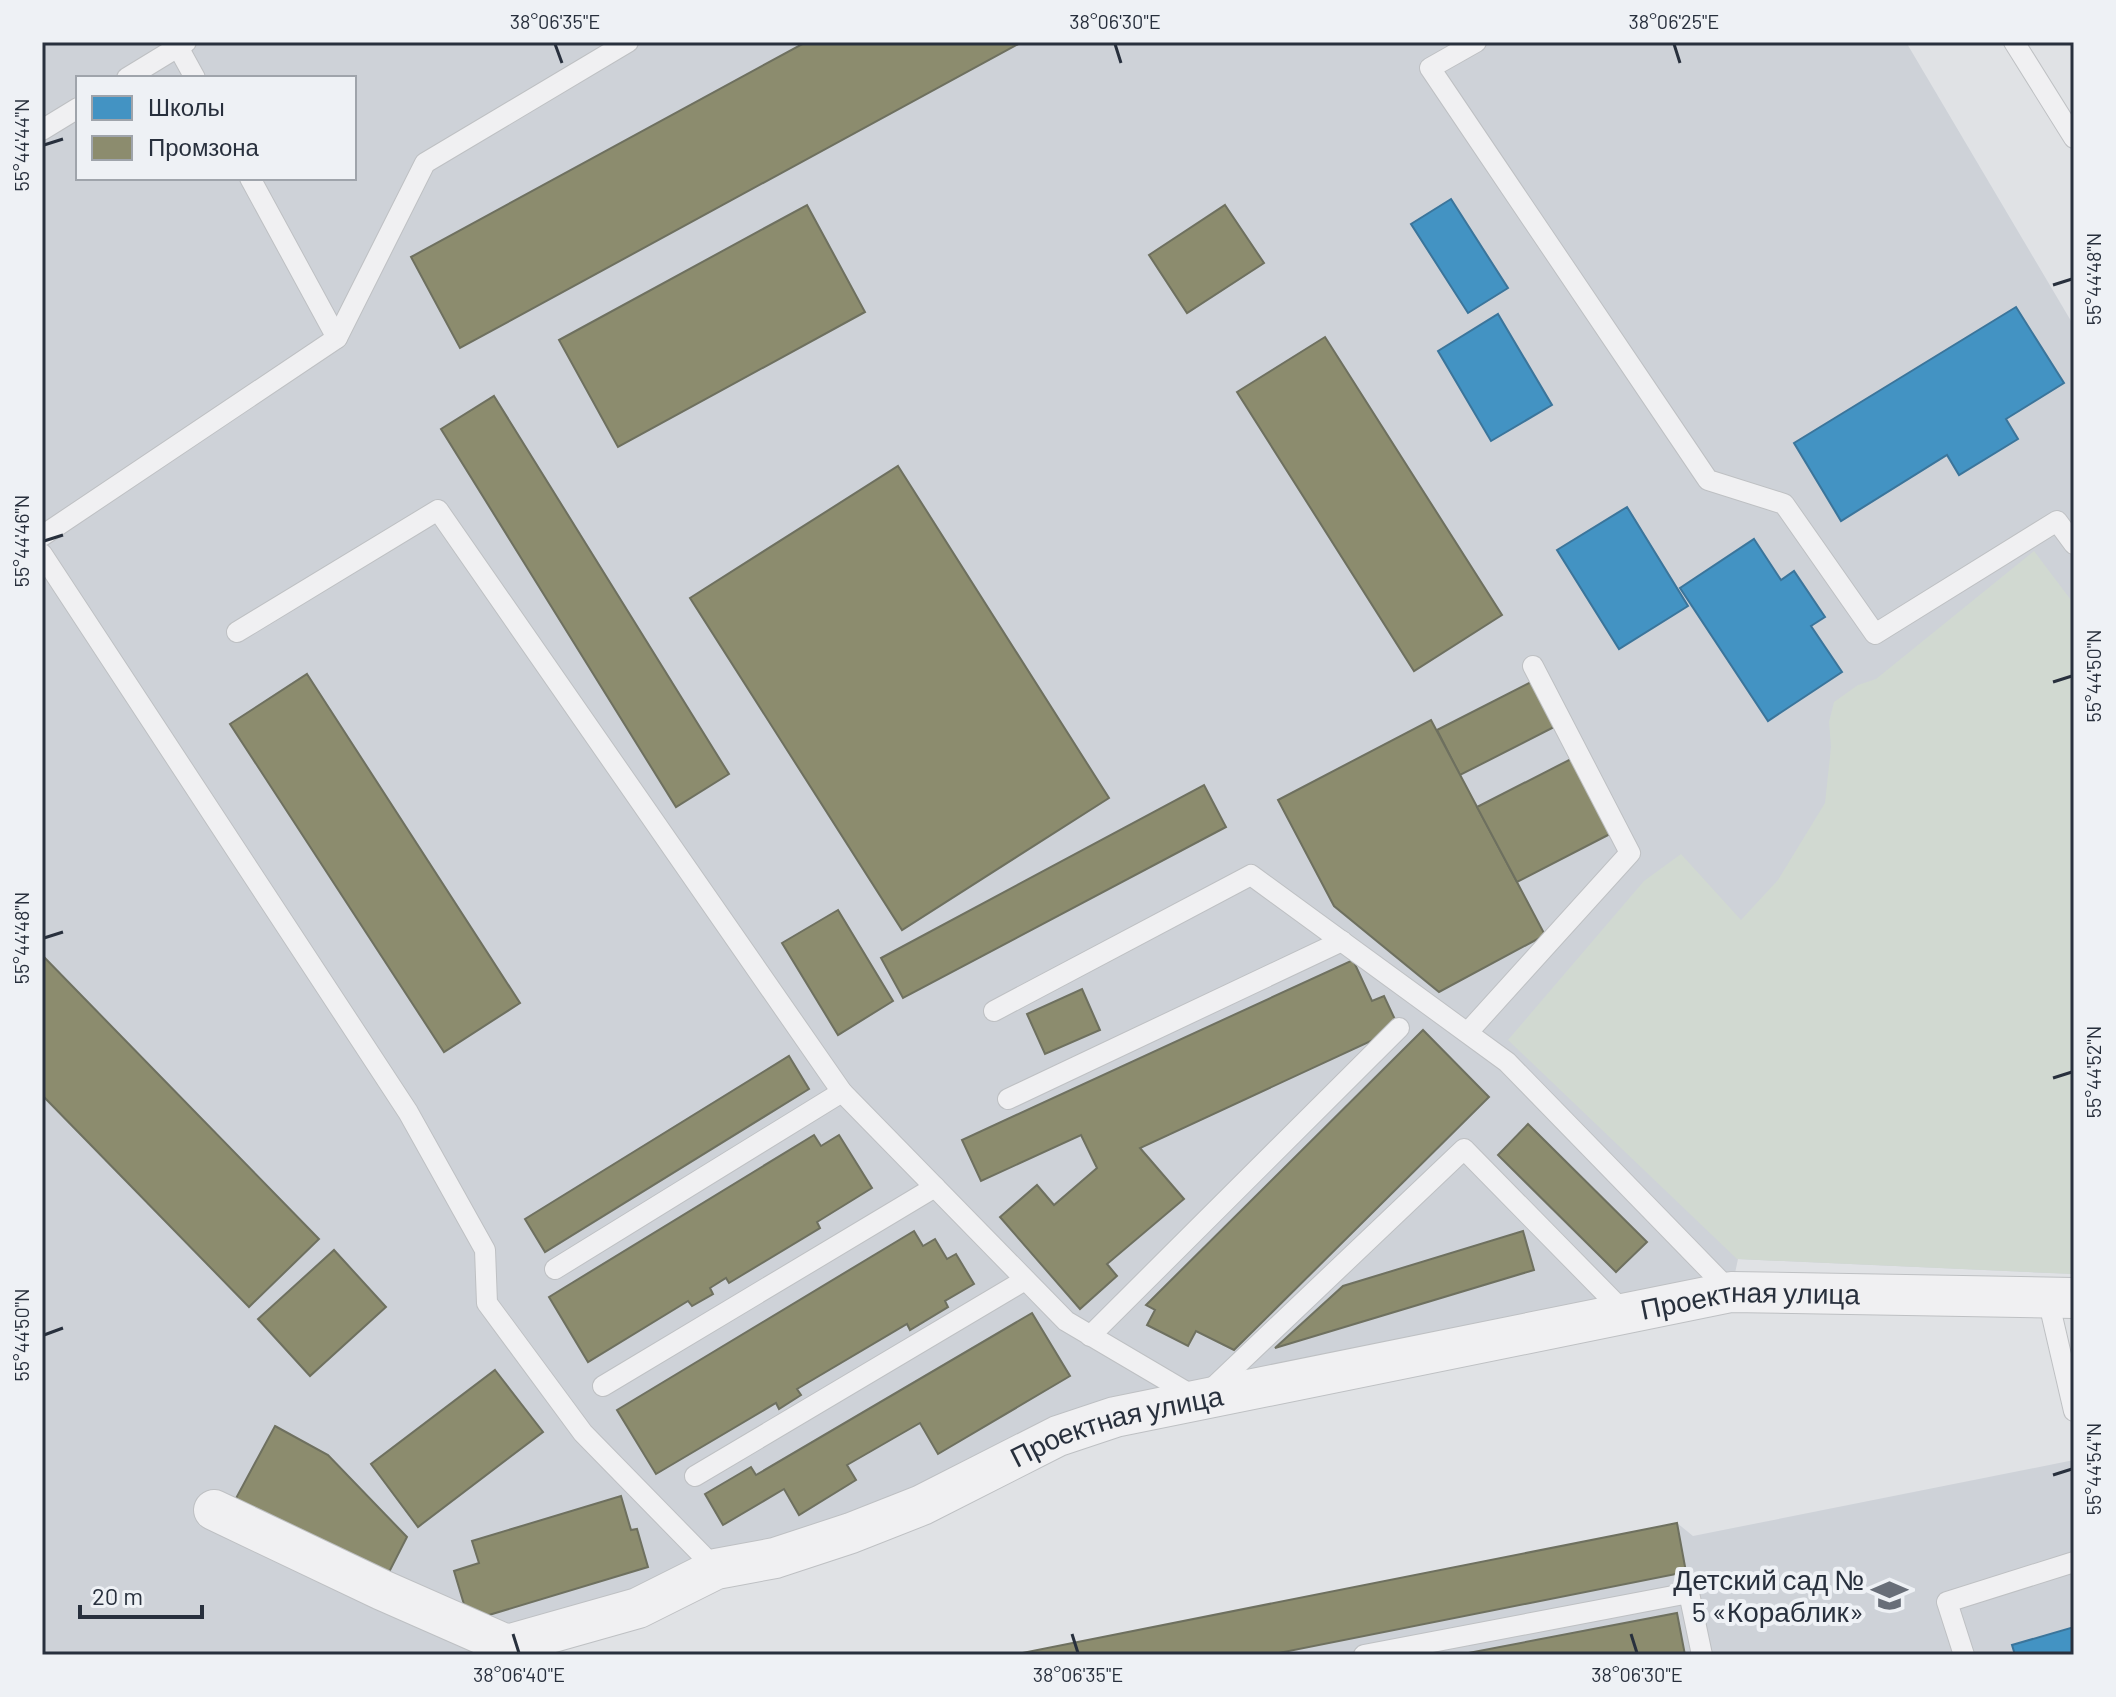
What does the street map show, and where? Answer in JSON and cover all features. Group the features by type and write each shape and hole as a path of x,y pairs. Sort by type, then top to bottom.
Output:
{"street":[{"name":"Проектная улица","path":"214,1510 508,1650 638,1608 716,1569 775,1558 851,1533 922,1505 1058,1436 1115,1417 1731,1292 2061,1298"}],"lane":[{"path":"42,536 337,338 425,163 628,42"},
{"path":"1476,42 1430,68 1708,480 1784,504 1875,634 2057,521 2074,544"},
{"path":"2014,42 2074,138"},
{"path":"130,76 182,44 194,76"},
{"path":"42,130 76,109"},
{"path":"251,180 337,338"},
{"path":"237,632 438,510 842,1092 1066,1321 1200,1400 1464,1149 1624,1312"},
{"path":"42,554 408,1112 485,1250 487,1303 583,1433 716,1569"},
{"path":"1468,1032 1630,853 1533,666"},
{"path":"994,1011 1251,875 1507,1062 1731,1292"},
{"path":"1008,1099 1342,941"},
{"path":"1090,1336 1399,1028"},
{"path":"555,1269 842,1092"},
{"path":"603,1386 935,1187"},
{"path":"695,1476 1025,1280"},
{"path":"2061,1298 2074,1411"},
{"path":"1964,1655 1947,1602 2074,1562"},
{"path":"1364,1655 1689,1593 1702,1655"}],"shaded area":[{"path":"42,42 1906,42 2074,326 2074,1274 1738,1259 1731,1292 1115,1417 486,1655 42,1655"},
{"path":"2034,551 2074,604 2074,1274 1737,1259 1508,1040 1644,881 1681,854 1741,920 1778,880 1825,803 1831,747 1829,722 1834,702 1858,685 1876,679"},
{"path":"2074,1460 2074,1655 1012,1655 1677,1523 1693,1536"}],"building: Школы":[{"path":"1451,199 1508,288 1468,313 1411,224"},
{"path":"2016,307 2064,383 2006,419 2018,439 1959,475 1947,455 1841,521 1794,443"},
{"path":"1498,314 1552,405 1491,441 1438,351"},
{"path":"1627,507 1688,606 1619,649 1557,550"},
{"path":"1754,539 1781,580 1794,571 1825,617 1811,626 1842,672 1768,721 1680,588"},
{"path":"2074,1627 2074,1655 2015,1655 2012,1645"}],"building: Промзона":[{"path":"806,42 1022,42 460,348 411,257"},
{"path":"807,205 865,312 618,447 559,340"},
{"path":"1225,205 1264,263 1187,313 1149,255"},
{"path":"1325,337 1502,615 1414,671 1237,392"},
{"path":"494,396 729,774 676,807 441,429"},
{"path":"898,466 1109,798 902,930 690,598"},
{"path":"307,674 520,1003 444,1052 230,724"},
{"path":"1533,681 1556,726 1460,775 1437,730"},
{"path":"1431,720 1545,935 1439,992 1334,906 1278,800"},
{"path":"1573,758 1612,833 1517,882 1477,807"},
{"path":"1204,785 1226,827 903,998 881,958"},
{"path":"838,910 893,1001 838,1035 782,943"},
{"path":"42,955 319,1239 249,1307 42,1095"},
{"path":"1353,960 1372,1001 1384,996 1399,1028 1140,1148 1184,1199 1107,1264 1117,1276 1080,1309 1000,1217 1037,1185 1054,1205 1097,1168 1081,1135 981,1181 962,1140"},
{"path":"1082,989 1100,1030 1045,1054 1027,1014"},
{"path":"1423,1030 1489,1097 1234,1350 1196,1331 1188,1346 1147,1325 1155,1310 1146,1305"},
{"path":"789,1056 809,1089 545,1252 525,1219"},
{"path":"1528,1124 1647,1242 1616,1272 1498,1155"},
{"path":"814,1135 821,1146 839,1135 872,1188 817,1222 820,1228 729,1283 726,1278 710,1288 713,1294 692,1306 688,1301 588,1362 549,1297"},
{"path":"914,1231 923,1246 935,1239 947,1259 956,1254 974,1284 945,1301 948,1307 910,1330 907,1324 797,1389 801,1395 779,1409 776,1403 656,1474 617,1410"},
{"path":"1523,1231 1534,1270 1275,1348 1343,1286"},
{"path":"334,1250 386,1307 310,1376 258,1319"},
{"path":"1032,1313 1070,1376 938,1454 920,1423 847,1465 856,1480 799,1515 784,1489 723,1525 705,1494 751,1467 756,1475"},
{"path":"495,1370 543,1432 418,1527 371,1464"},
{"path":"275,1426 328,1455 407,1537 384,1582 234,1502"},
{"path":"621,1496 631,1530 637,1529 648,1567 469,1621 454,1571 479,1563 472,1541"},
{"path":"1677,1523 1686,1572 1269,1655 1012,1655"},
{"path":"1677,1613 1685,1655 1458,1655"}],"place":[{"name":"Детский сад № 5 «Кораблик»","path":"1890,1596"}]}
